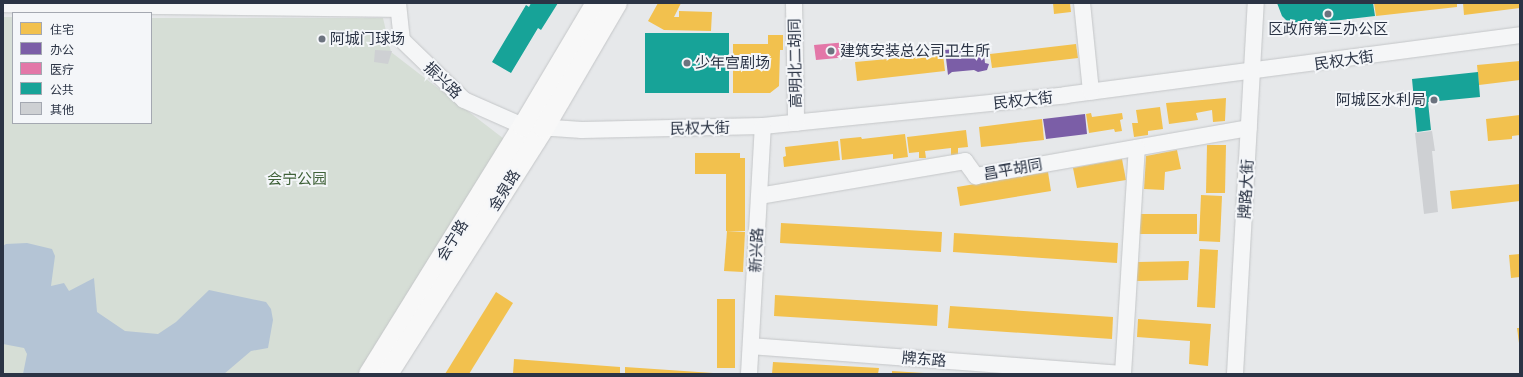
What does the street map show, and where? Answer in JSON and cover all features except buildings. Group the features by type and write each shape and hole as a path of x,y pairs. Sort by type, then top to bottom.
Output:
{"main road":[{"name":"会宁路","path":"369,374 596,3"},
{"name":"金泉路","path":"388,374 544,128 617,3"}],"street":[{"name":"高明北二胡同","path":"794,3 796,123"},
{"path":"1082,3 1091,92"},
{"name":"牌路大街","path":"1235,374 1256,3"},
{"path":"3,4 398,6"},
{"name":"振兴路","path":"398,6 402,40 464,100 522,126"},
{"name":"民权大街","path":"522,126 582,130 764,126 1091,92 1252,72 1520,35"},
{"name":"新兴路","path":"749,374 764,126"},
{"name":"昌平胡同","path":"759,196 965,161 976,176 1249,128"},
{"path":"1122,374 1137,148"},
{"name":"牌东路","path":"751,346 1005,370 1122,374"}],"green space":[{"name":"会宁公园","path":"3,17 12,17 12,124 152,124 152,18 383,18 391,52 508,142 359,374 3,374"}],"water":[{"path":"27,243 52,249 55,256 51,286 64,283 69,291 94,278 97,312 125,331 158,334 176,322 209,290 266,302 271,309 273,320 268,348 251,351 224,374 23,374 27,354 24,348 3,344 3,246 6,244"}],"place":[{"name":"区政府第三办公区","path":"1328,14"},
{"name":"阿城门球场","path":"322,39"},
{"name":"建筑安装总公司卫生所","path":"831,51"},
{"name":"少年宫剧场","path":"687,63"},
{"name":"阿城区水利局","path":"1434,100"}]}
